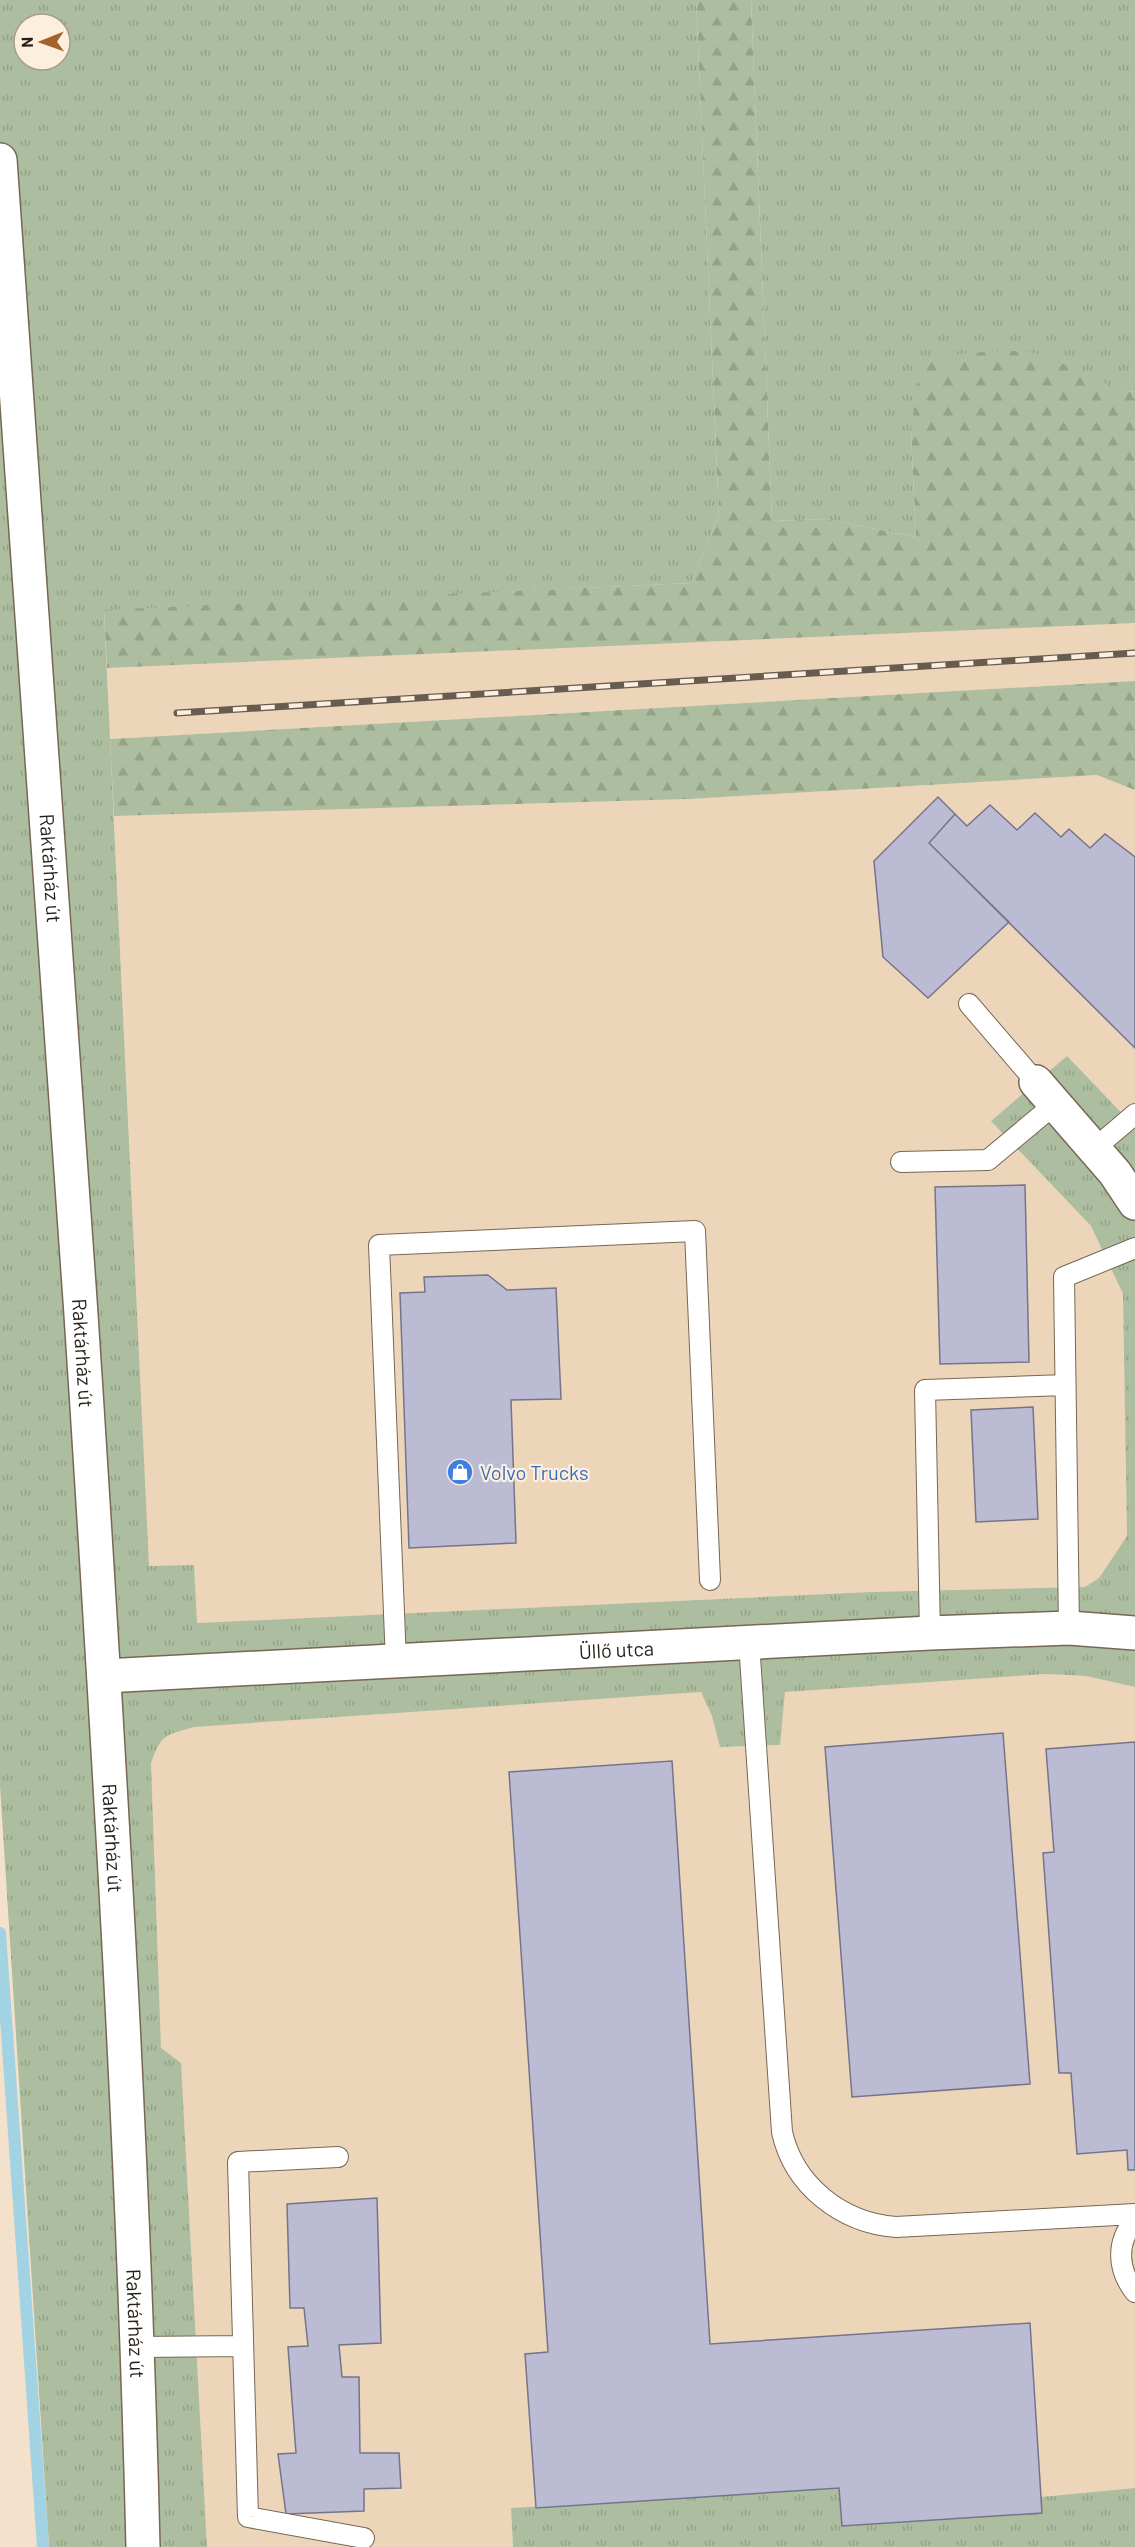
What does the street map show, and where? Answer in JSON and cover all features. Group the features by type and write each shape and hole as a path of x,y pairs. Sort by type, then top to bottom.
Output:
{"street":[{"name":"Raktárház út","path":"0,159 44,728 104,1676 138,2347 143,2547"},
{"path":"1046,1093 1094,1149 1135,1203"},
{"name":"Üllő utca","path":"104,1676 930,1633 1069,1628 1132,1632"}],"lane":[{"path":"901,1162 988,1160 1046,1093 969,1004"},
{"path":"1094,1149 1135,1114"},
{"path":"396,1662 379,1245 695,1231 710,1580"},
{"path":"1069,1628 1064,1277 1135,1248"},
{"path":"930,1633 925,1390 1065,1384"},
{"path":"749,1642 782,2132 785,2145 801,2173 823,2199 871,2225 896,2227 1135,2214"},
{"path":"338,2157 238,2162 249,2517 364,2538"},
{"path":"1135,2220 1122,2241 1120,2253 1122,2268 1135,2292"},
{"path":"138,2347 243,2346"}],"shaded area":[{"path":"1135,623 1135,681 110,739 107,668"},
{"path":"1097,775 1135,790 1135,1127 991,1121 1091,1226 1123,1294 1127,1536 1099,1578 1085,1587 871,1592 197,1623 149,1567 114,816 689,799"},
{"path":"1046,1674 1086,1676 1135,1687 1135,2488 1041,2497 1042,2513 842,2526 839,2488 511,2508 513,2547 207,2547 181,2064 161,2048 151,1763 158,1743 170,1734 194,1727 701,1692 712,1716 720,1747 779,1745 784,1692"}],"green space":[{"path":"0,0 696,0 719,515 691,583 104,611 149,1566 194,1565 197,1623 871,1592 1085,1587 1099,1578 1127,1536 1123,1294 1091,1226 991,1121 1067,1056 1135,1127 1135,1687 1086,1676 1046,1674 785,1692 780,1745 720,1747 712,1716 701,1692 194,1727 166,1737 158,1746 151,1763 161,2048 181,2063 207,2547 49,2547 0,1786"},
{"path":"696,0 751,0 772,521 826,519 916,537 911,432 917,384 934,358 1004,351 1019,351 1044,356 1112,386 1135,392 1135,623 107,668 104,610 691,583 719,515"},
{"path":"751,0 1135,0 1135,392 1119,389 911,432 916,537 826,519 772,521"},
{"path":"1135,681 1135,790 1097,775 689,799 114,816 110,739"},
{"path":"839,2488 842,2526 1041,2513 1041,2497 1135,2488 1135,2547 513,2547 511,2508"}],"building":[{"path":"938,797 955,814 929,843 1009,922 928,998 883,957 874,861"},
{"path":"990,805 1017,830 1035,813 1061,837 1069,829 1090,848 1105,834 1135,857 1135,1048 929,843 955,814 967,826"},
{"path":"1025,1185 1029,1362 940,1364 935,1187"},
{"name":"Volvo Trucks","path":"488,1275 507,1290 556,1288 561,1399 511,1400 516,1543 409,1548 400,1293 425,1292 424,1277"},
{"path":"1033,1407 1038,1519 976,1522 971,1410"},
{"path":"1003,1733 1030,2084 852,2097 825,1747"},
{"path":"1135,1742 1135,2170 1128,2170 1127,2150 1077,2154 1071,2073 1059,2073 1043,1853 1054,1852 1046,1749"},
{"path":"672,1761 710,2344 1030,2323 1042,2513 842,2526 839,2488 536,2508 525,2354 548,2352 509,1772"},
{"path":"377,2198 381,2343 339,2345 342,2377 359,2377 360,2453 399,2453 401,2488 364,2489 364,2511 286,2514 278,2454 296,2453 288,2347 308,2346 304,2308 290,2308 287,2204"}],"waterway":[{"path":"0,1933 43,2547"}],"railway":[{"path":"177,713 1135,653"}],"place":[{"name":"Volvo Trucks","path":"460,1472"}]}
